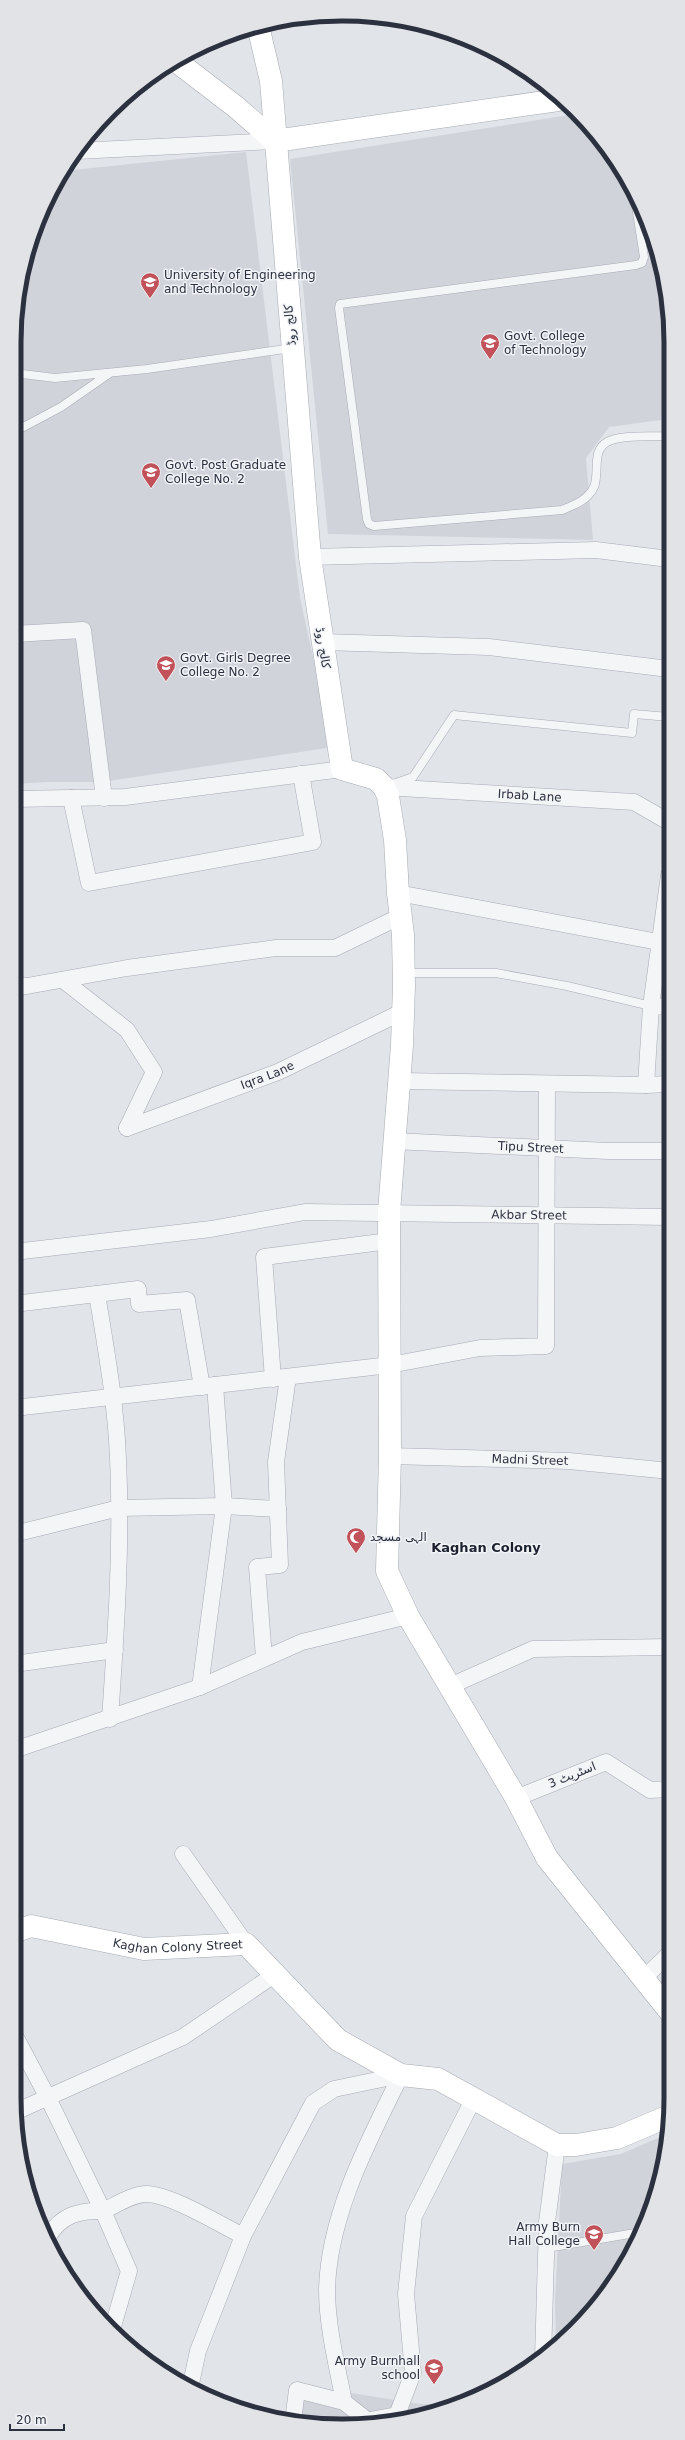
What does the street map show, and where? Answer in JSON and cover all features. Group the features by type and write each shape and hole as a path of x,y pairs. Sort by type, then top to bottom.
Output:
{"street":[{"name":"کالج روڈ","path":"259,32 270,81 310,557 342,769"},
{"path":"181,65 236,107 275,141"},
{"path":"84,151 275,141 554,101"},
{"path":"310,557 596,550 664,558"},
{"path":"21,634 83,630 104,798"},
{"path":"322,642 489,648 664,669"},
{"path":"21,799 125,797 342,769 376,779 384,787 388,796 395,840 404,973 404,1011 393,1141 389,1212 390,1456 386,1560 391,1581 408,1616 516,1798 547,1858 664,2004"},
{"path":"71,798 89,883 313,842 301,774"},
{"name":"Irbab Lane","path":"384,787 634,802 664,819"},
{"path":"398,893 664,944"},
{"path":"21,986 128,968 276,948 335,948 401,916"},
{"path":"646,1085 651,1006 664,948"},
{"name":"Iqra Lane","path":"63,980 127,1030 154,1072 127,1128 278,1072 404,1011"},
{"path":"651,1006 664,1007"},
{"path":"399,1082 664,1084"},
{"path":"21,1407 390,1365 480,1348 546,1346 547,1084"},
{"name":"Tipu Street","path":"393,1141 546,1148 664,1151"},
{"name":"Akbar Street","path":"21,1251 211,1228 305,1212 664,1217"},
{"path":"264,1658 257,1567 280,1565 276,1462 281,1378 264,1257 389,1241"},
{"path":"21,1303 138,1289 139,1304 187,1300 208,1386 224,1506 200,1687"},
{"path":"97,1294 113,1397 119,1508 120,1566 110,1719"},
{"name":"Madni Street","path":"390,1456 568,1461 664,1470"},
{"path":"21,1532 119,1508 224,1506 278,1509"},
{"path":"21,1748 110,1719 200,1687 302,1642 408,1616"},
{"path":"450,1686 533,1649 664,1647"},
{"path":"21,1663 115,1650"},
{"name":"اسٹریٹ 3","path":"516,1798 606,1762 650,1790 664,1789"},
{"path":"183,1854 246,1944"},
{"name":"Kaghan Colony Street","path":"21,1930 31,1926 144,1949 246,1944 338,2040 401,2075 438,2079 474,2098"},
{"path":"644,1978 664,1959"},
{"path":"22,2110 183,2037 274,1974"},
{"path":"21,2047 104,2211 130,2270 114,2324"},
{"path":"191,2381 198,2351 243,2236 313,2103 334,2089 401,2075"},
{"path":"344,2402 331,2333 328,2288 334,2243 356,2168 401,2075"},
{"path":"397,2414 413,2372 406,2294 414,2216 474,2098 557,2144 576,2145 617,2138 663,2119"},
{"path":"543,2348 547,2248 557,2144"},
{"path":"51,2233 65,2216 84,2210 104,2211 127,2199 146,2194 166,2199 243,2236"},
{"path":"294,2415 297,2390 344,2402 365,2418"}],"lane":[{"path":"637,213 644,257 642,263 636,265 340,304 339,308 367,519 369,524 374,526 562,510 580,503 594,487 598,454 607,442 622,438 664,436"},
{"path":"21,374 55,378 111,373 292,348"},
{"path":"21,428 61,407 111,373"},
{"path":"384,787 413,777 454,715 632,733 634,714 664,717"},
{"path":"404,973 496,973 567,986 651,1006"},
{"path":"547,2248 634,2233"}],"shaded area":[{"name":"Govt. College of Technology","path":"570,115 598,147 610,164 631,200 640,219 653,259 658,280 663,321 664,420 609,427 586,458 593,540 328,534 290,159"},
{"path":"246,152 300,598 333,747 102,782 21,784 22,321 27,280 38,239 54,200 71,170"},
{"name":"Army Burn Hall College","path":"661,2136 653,2181 640,2221 631,2240 610,2276 598,2293 570,2325 556,2337 555,2302 562,2164 621,2154"},
{"path":"295,2384 420,2404 439,2404 405,2413 364,2418 321,2418 286,2414"}],"place":[{"name":"University of Engineering and Technology","path":"150,299"},
{"name":"Govt. College of Technology","path":"490,360"},
{"name":"Govt. Post Graduate College No. 2","path":"151,489"},
{"name":"Govt. Girls Degree College No. 2","path":"166,682"},
{"name":"الہی مسجد","path":"356,1554"},
{"name":"Army Burn Hall College","path":"594,2251"},
{"name":"Army Burnhall school","path":"434,2385"}],"district":[{"name":"Kaghan Colony","path":"486,1547"}]}
